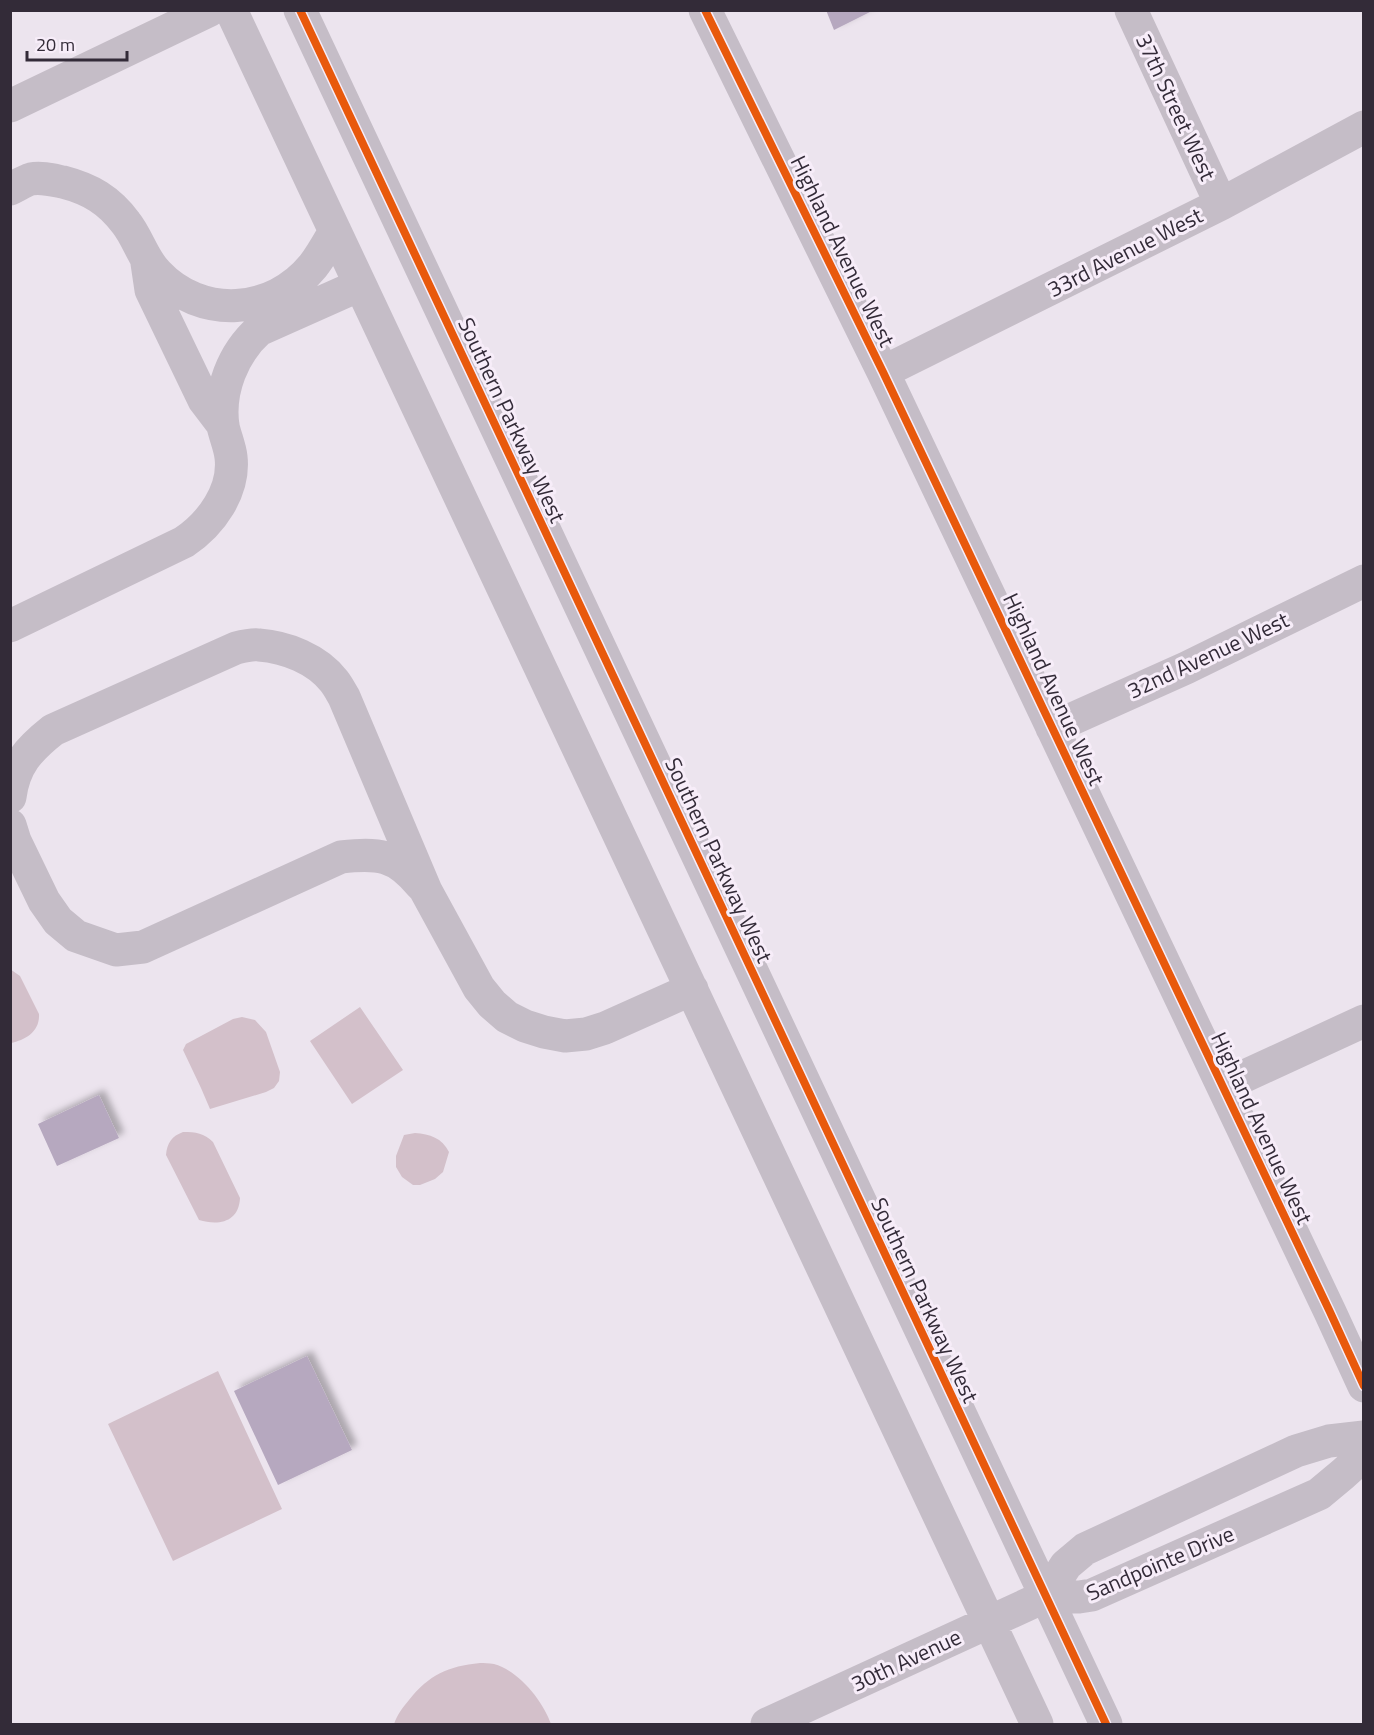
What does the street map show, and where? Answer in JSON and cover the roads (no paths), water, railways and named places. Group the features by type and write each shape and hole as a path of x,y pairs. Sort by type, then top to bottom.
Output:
{"street":[{"path":"10,106 210,10"},
{"path":"231,10 1037,1725"},
{"name":"Southern Parkway West","path":"300,10 1106,1725"},
{"name":"Highland Avenue West","path":"705,10 883,372 1364,1386"},
{"name":"37th Street West","path":"1131,10 1221,204"},
{"name":"33rd Avenue West","path":"883,372 1221,204 1364,127"},
{"path":"10,189 31,179 51,179 85,188 100,197 128,224 147,261 157,274 173,287 204,303 240,307 276,296 312,267 334,231"},
{"path":"147,261 151,290 204,400 223,425"},
{"path":"10,626 184,542 195,534 207,522 226,492 231,474 231,457 223,425 222,402 227,378 247,341 259,330 360,285"},
{"name":"32nd Avenue West","path":"1052,728 1186,668 1364,581"},
{"path":"10,797 12,782 21,762 37,743 53,730 236,648 258,644 297,653 318,665 334,680 344,697 426,891 479,988 507,1017 544,1032 565,1036 585,1034 605,1028 692,989"},
{"path":"10,825 15,841 44,901 58,921 76,936 116,950 143,947 340,857 378,856 397,862 409,870 426,891"},
{"path":"1223,1086 1364,1021"},
{"name":"Sandpointe Drive","path":"1364,1437 1329,1441 1296,1451 1085,1550 1066,1565 1046,1596 1079,1598 1124,1581 1319,1494 1364,1455"},
{"name":"30th Avenue","path":"767,1725 1046,1596"}]}
